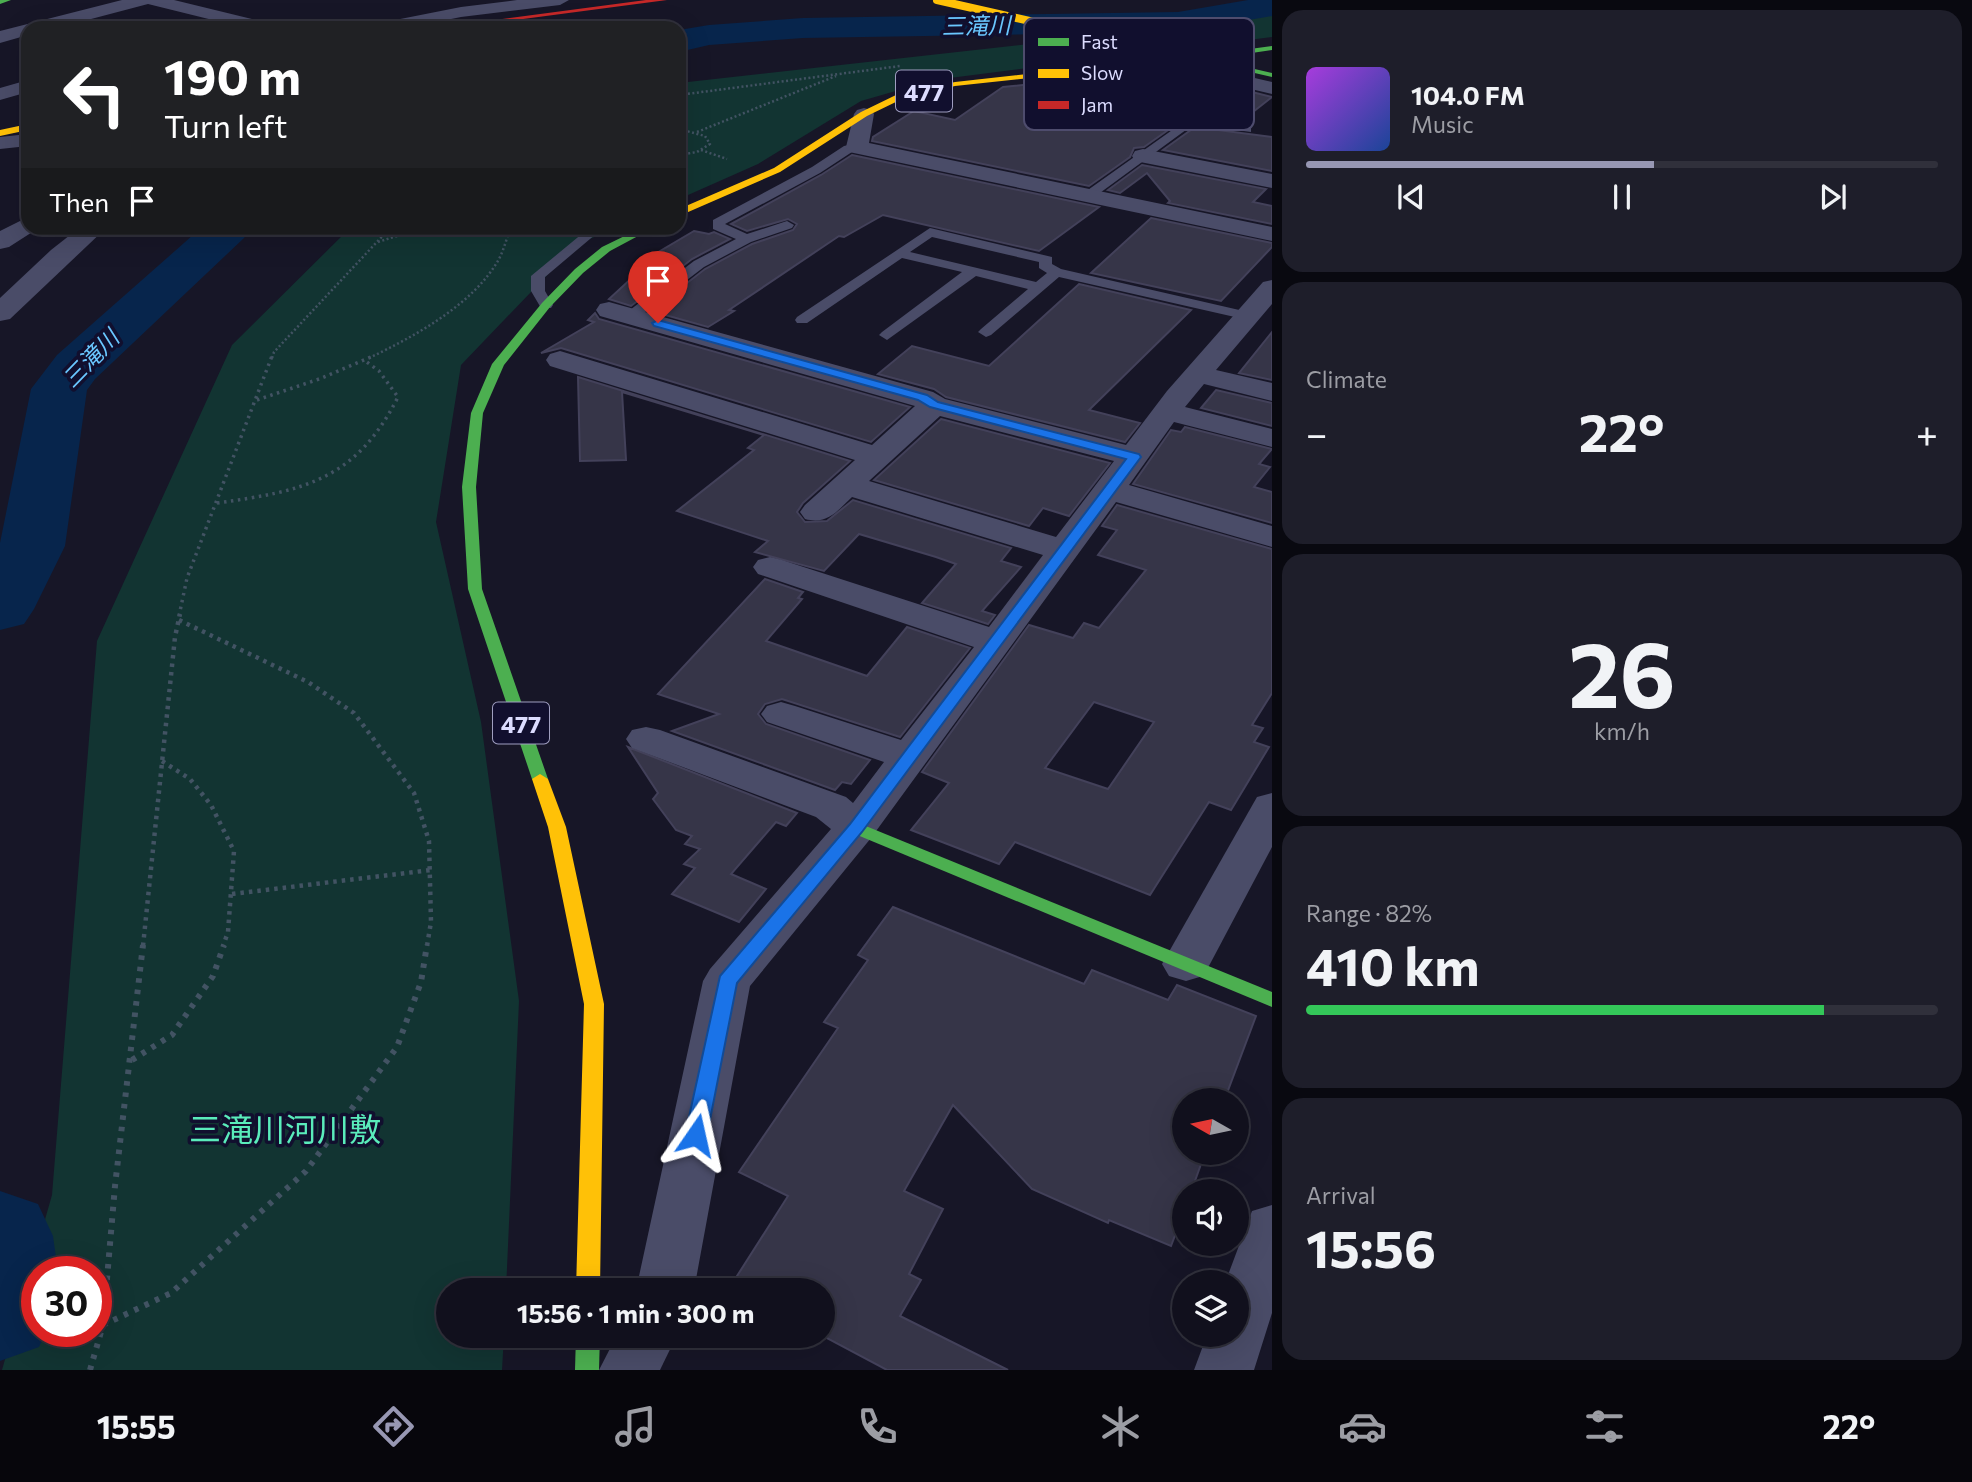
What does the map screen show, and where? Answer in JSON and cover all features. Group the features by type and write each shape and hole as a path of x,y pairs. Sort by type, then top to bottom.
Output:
{"main road":[{"path":"0,2 7,0"},
{"path":"494,21 663,0"},
{"path":"937,0 1024,20"},
{"path":"1254,53 1272,48"},
{"path":"1254,73 1272,75"},
{"name":"477","path":"686,210 777,170 864,114 899,97 955,85 1024,80"},
{"name":"477","path":"588,1278 594,1004 557,827 475,589 469,487 477,413 498,364 546,305 606,249 634,235"},
{"path":"856,828 1272,1000"},
{"path":"587,1348 587,1370"}],"street":[{"path":"62,21 142,0"},
{"path":"153,0 238,21"},
{"path":"415,21 460,12 560,0"},
{"path":"0,37 21,32"},
{"path":"1254,84 1272,88"},
{"path":"0,94 21,88"},
{"path":"0,111 21,114"},
{"path":"864,114 858,147 1272,233"},
{"path":"1143,156 1272,181"},
{"path":"0,242 21,228"},
{"path":"0,313 44,270 86,235"},
{"path":"667,1278 727,981 856,828 1167,411 1272,288"},
{"path":"620,313 923,398 934,405 1134,457"},
{"path":"561,360 877,457"},
{"path":"1197,374 1272,392"},
{"path":"817,512 934,405"},
{"path":"1167,411 1272,438"},
{"path":"847,485 1065,551"},
{"path":"1110,490 1272,537"},
{"path":"770,567 997,642"},
{"path":"781,715 910,757"},
{"path":"646,739 831,807 856,828"},
{"path":"1186,964 1272,807"},
{"path":"1249,1295 1272,1228"},
{"path":"1224,1370 1232,1347"},
{"path":"629,1370 641,1348"}],"lane":[{"path":"1089,195 1179,130"},
{"path":"746,240 720,228 719,223 816,170 848,149 858,147"},
{"path":"620,313 699,264 746,240 786,225"},
{"path":"802,320 930,232 1047,260 1044,265 1056,272 1248,316"},
{"path":"546,305 538,292 538,276 588,235"},
{"path":"899,253 1039,287"},
{"path":"887,335 973,271"},
{"path":"986,332 1056,272"}],"path":[{"path":"697,132 840,74"},
{"path":"686,130 697,132 710,140 710,144 697,152 686,154"},
{"path":"109,1256 162,761 179,619 187,578 274,352 383,235"},
{"path":"374,243 400,235"},
{"path":"256,400 313,382 406,338 467,296 499,260 508,235"},
{"path":"217,503 250,499 297,486 330,473 362,453 385,424 398,397 373,364 364,360"},
{"path":"112,1321 171,1293 306,1171 397,1047 421,982 431,922 429,841 414,793 354,713 308,682 179,619"},
{"path":"131,1060 172,1035 213,976 228,932 232,894 234,851 211,805 190,779 162,761"},
{"path":"232,894 430,870"},
{"path":"90,1370 97,1347"}],"green space":[{"path":"1272,14 1272,37 1254,39 1254,18 1243,18"},
{"path":"1024,45 1024,69 934,80 861,101 758,164 686,196 686,82"},
{"name":"三滝川河川敷","path":"343,235 599,235 576,245 461,365 436,522 481,722 519,1001 507,1278 436,1278 436,1348 503,1348 502,1370 2,1370 21,1304 21,1347 112,1347 112,1256 35,1256 52,1195 97,641 232,345"}],"building":[{"path":"1024,85 1024,130 1168,130 1144,147 1134,148 1130,157 1089,186 872,141 873,137 914,111 955,120 1003,87"},
{"path":"1254,92 1272,97 1254,111"},
{"path":"1191,130 1218,130 1272,137 1272,171 1163,150"},
{"path":"852,155 1099,207 1039,251 883,215 844,237 839,236 708,327 651,311 705,269 752,244 793,230 797,224 788,219 747,231 731,224"},
{"path":"1142,165 1266,189 1253,202 1272,206 1272,224 1168,203 1170,201 1147,173 1120,193 1108,190"},
{"path":"1151,218 1272,243 1272,247 1221,301 1091,273"},
{"path":"694,231 709,234 714,232 730,239 692,259 631,306 609,299 635,275 661,260 650,257"},
{"path":"1079,284 1191,310 1089,410 1140,423 1125,442 946,397 934,389 878,374 912,346 989,366"},
{"path":"595,313 599,319 910,407 871,442 561,348 541,353 594,322 588,320"},
{"path":"1272,332 1272,380 1239,373"},
{"path":"578,377 850,461 803,503 797,512 805,522 827,521 853,500 1011,548 1001,561 1021,567 982,611 995,615 988,624 922,603 956,564 936,557 859,534 824,571 755,552 768,541 677,511 754,450 748,448 764,435 622,392 626,460 580,461"},
{"path":"1216,390 1272,403 1272,426 1201,408"},
{"path":"941,419 1110,463 1069,516 1043,508 1029,526 874,480"},
{"path":"1185,427 1272,449 1259,464 1270,467 1254,487 1272,492 1272,523 1133,484 1171,430 1181,432"},
{"path":"1117,505 1272,549 1272,693 1252,725 1263,728 1254,742 1269,747 1231,810 1209,802 1150,895 1015,842 999,864 911,830 949,783 922,772 1029,625 1073,638 1084,623 1099,628 1146,570 1098,555 1117,530 1102,526","holes":["1094,702 1154,722 1108,789 1045,768"]},
{"path":"765,579 803,592 798,598 802,599 766,641 867,676 907,627 970,648 900,737 782,699 765,704 758,714 766,724 870,760 851,784 842,782 835,790 672,731 719,714 658,694"},
{"path":"628,747 797,813 786,826 776,822 731,874 766,889 739,922 672,894 695,868 684,864 700,849 685,844 692,836 676,830 653,799 658,793"},
{"path":"893,907 1084,984 1092,970 1168,1000 1177,985 1256,1016 1229,1088 1172,1088 1172,1166 1200,1166 1196,1179 1172,1179 1171,1246 1109,1220 1108,1223 1032,1189 953,1105 904,1191 943,1209 909,1274 921,1280 900,1316 1008,1370 887,1370 835,1342 835,1278 736,1278 788,1196 739,1172 838,1028 824,1022 868,960 858,955"}],"waterway":[{"name":"三滝川","path":"1202,18 1272,6"},
{"name":"三滝川","path":"686,40 709,35 803,28 1024,24"},
{"name":"三滝川","path":"0,609 32,546 59,389 76,367 220,235"},
{"name":"三滝川","path":"0,1236 5,1284 0,1312"}],"traffic: fast":[{"path":"0,2 7,0"},
{"path":"1254,50 1272,48"},
{"path":"1254,71 1272,75"},
{"path":"540,779 475,589 469,487 477,413 498,364 546,305 579,271 606,249 634,235"},
{"path":"856,828 1272,1000"},
{"path":"587,1370 588,1348"}],"traffic: slow":[{"path":"937,0 1024,20"},
{"path":"686,210 777,170 864,114 899,97 955,84 1024,76"},
{"path":"0,133 21,128"},
{"path":"540,779 557,827 594,1004 588,1278"}],"traffic: jam":[{"path":"494,21 663,0"}],"route":[{"path":"658,323 923,398 934,405 1134,457 856,828 727,981 696,1135"}]}
